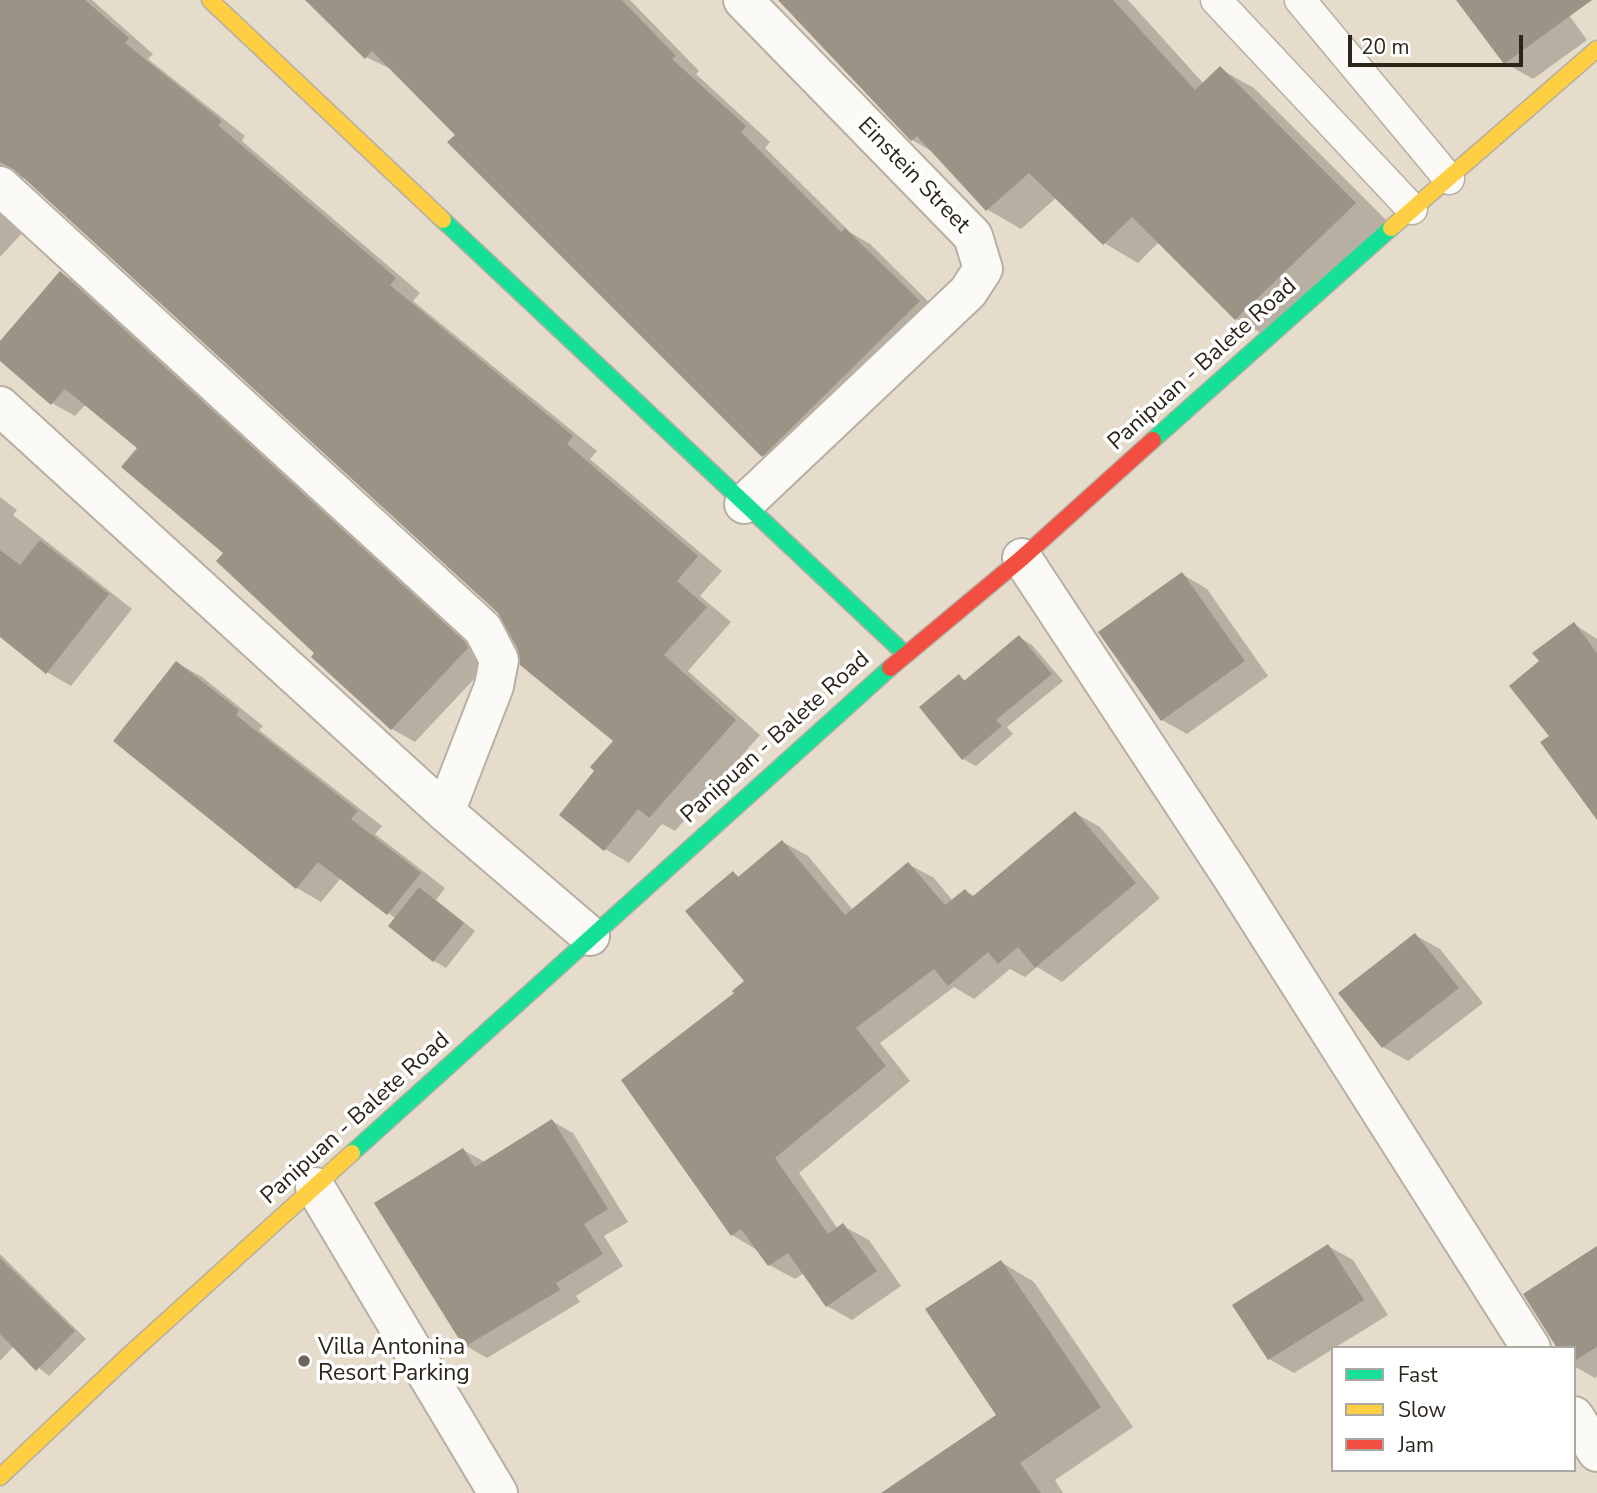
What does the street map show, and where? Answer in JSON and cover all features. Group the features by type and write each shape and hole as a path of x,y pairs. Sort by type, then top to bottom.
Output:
{"main road":[{"path":"210,0 905,654"},
{"name":"Panipuan - Balete Road","path":"0,1477 590,936 905,654 1022,558 1412,209 1597,49"}],"street":[{"name":"Einstein Street","path":"743,0 973,236 983,269 968,292 744,504"},
{"path":"0,187 483,629 499,660 494,686 445,812"},
{"path":"0,407 445,812 590,936"},
{"path":"1022,558 1232,877 1530,1346"},
{"path":"315,1187 498,1493"},
{"path":"1576,1419 1597,1452"}],"lane":[{"path":"1216,0 1412,209"},
{"path":"1300,0 1449,179"}],"building":[{"path":"0,0 85,0 129,38 125,43 222,121 218,125 396,278 390,285 573,436 567,444 698,556 677,581 707,607 664,655 736,720 649,818 638,809 604,851 559,815 594,771 590,767 613,741 520,665 518,650 498,613 15,170 0,162"},
{"path":"305,0 622,0 676,56 672,59 746,126 741,132 841,232 845,228 920,301 762,457 447,142 455,135 372,51 365,59"},
{"path":"778,0 1113,0 1195,90 1220,66 1356,203 1235,320 1132,217 1103,245 1029,173 986,211 917,136 911,141"},
{"path":"1456,0 1592,0 1504,64"},
{"path":"60,271 465,642 468,648 391,730 311,657 314,653 216,561 223,553 121,467 137,448 65,389 51,405 0,361 0,341"},
{"path":"40,540 109,594 46,674 0,637 0,550 20,565"},
{"path":"1182,572 1245,661 1161,721 1098,632"},
{"path":"1574,622 1597,653 1597,820 1540,742 1549,736 1509,686 1539,661 1532,653"},
{"path":"1019,635 1052,674 996,720 1002,726 962,760 919,707 959,674 964,681"},
{"path":"176,661 239,710 236,715 358,811 351,819 421,873 387,915 318,862 296,889 113,741"},
{"path":"1075,811 1136,883 1035,968 1018,947 998,964 988,952 948,986 934,969 856,1028 886,1066 775,1158 828,1234 843,1223 877,1271 826,1307 788,1253 768,1266 741,1229 731,1236 621,1080 734,993 732,991 744,981 685,911 733,871 738,877 782,840 845,915 908,862 945,905 965,889 972,897"},
{"path":"419,887 464,923 433,962 388,926"},
{"path":"1415,933 1459,988 1382,1048 1338,993"},
{"path":"552,1119 608,1209 584,1224 603,1254 556,1283 560,1290 464,1347 374,1203 463,1148 475,1167"},
{"path":"1328,1244 1364,1300 1268,1360 1232,1305"},
{"path":"1597,1246 1597,1347 1576,1360 1576,1346 1556,1346 1523,1294"},
{"path":"0,1258 75,1331 36,1371 0,1334"},
{"path":"1001,1260 1101,1407 1020,1463 1041,1493 881,1493 996,1415 925,1309"}],"traffic: fast":[{"path":"443,220 905,654"},
{"path":"1153,440 1391,228"},
{"path":"352,1153 890,668"}],"traffic: slow":[{"path":"210,0 443,220"},
{"path":"1391,228 1597,49"},
{"path":"0,1477 129,1355 352,1153"}],"traffic: jam":[{"path":"890,668 1022,558 1153,440"}],"place":[{"name":"Villa Antonina Resort Parking","path":"304,1361"}]}
